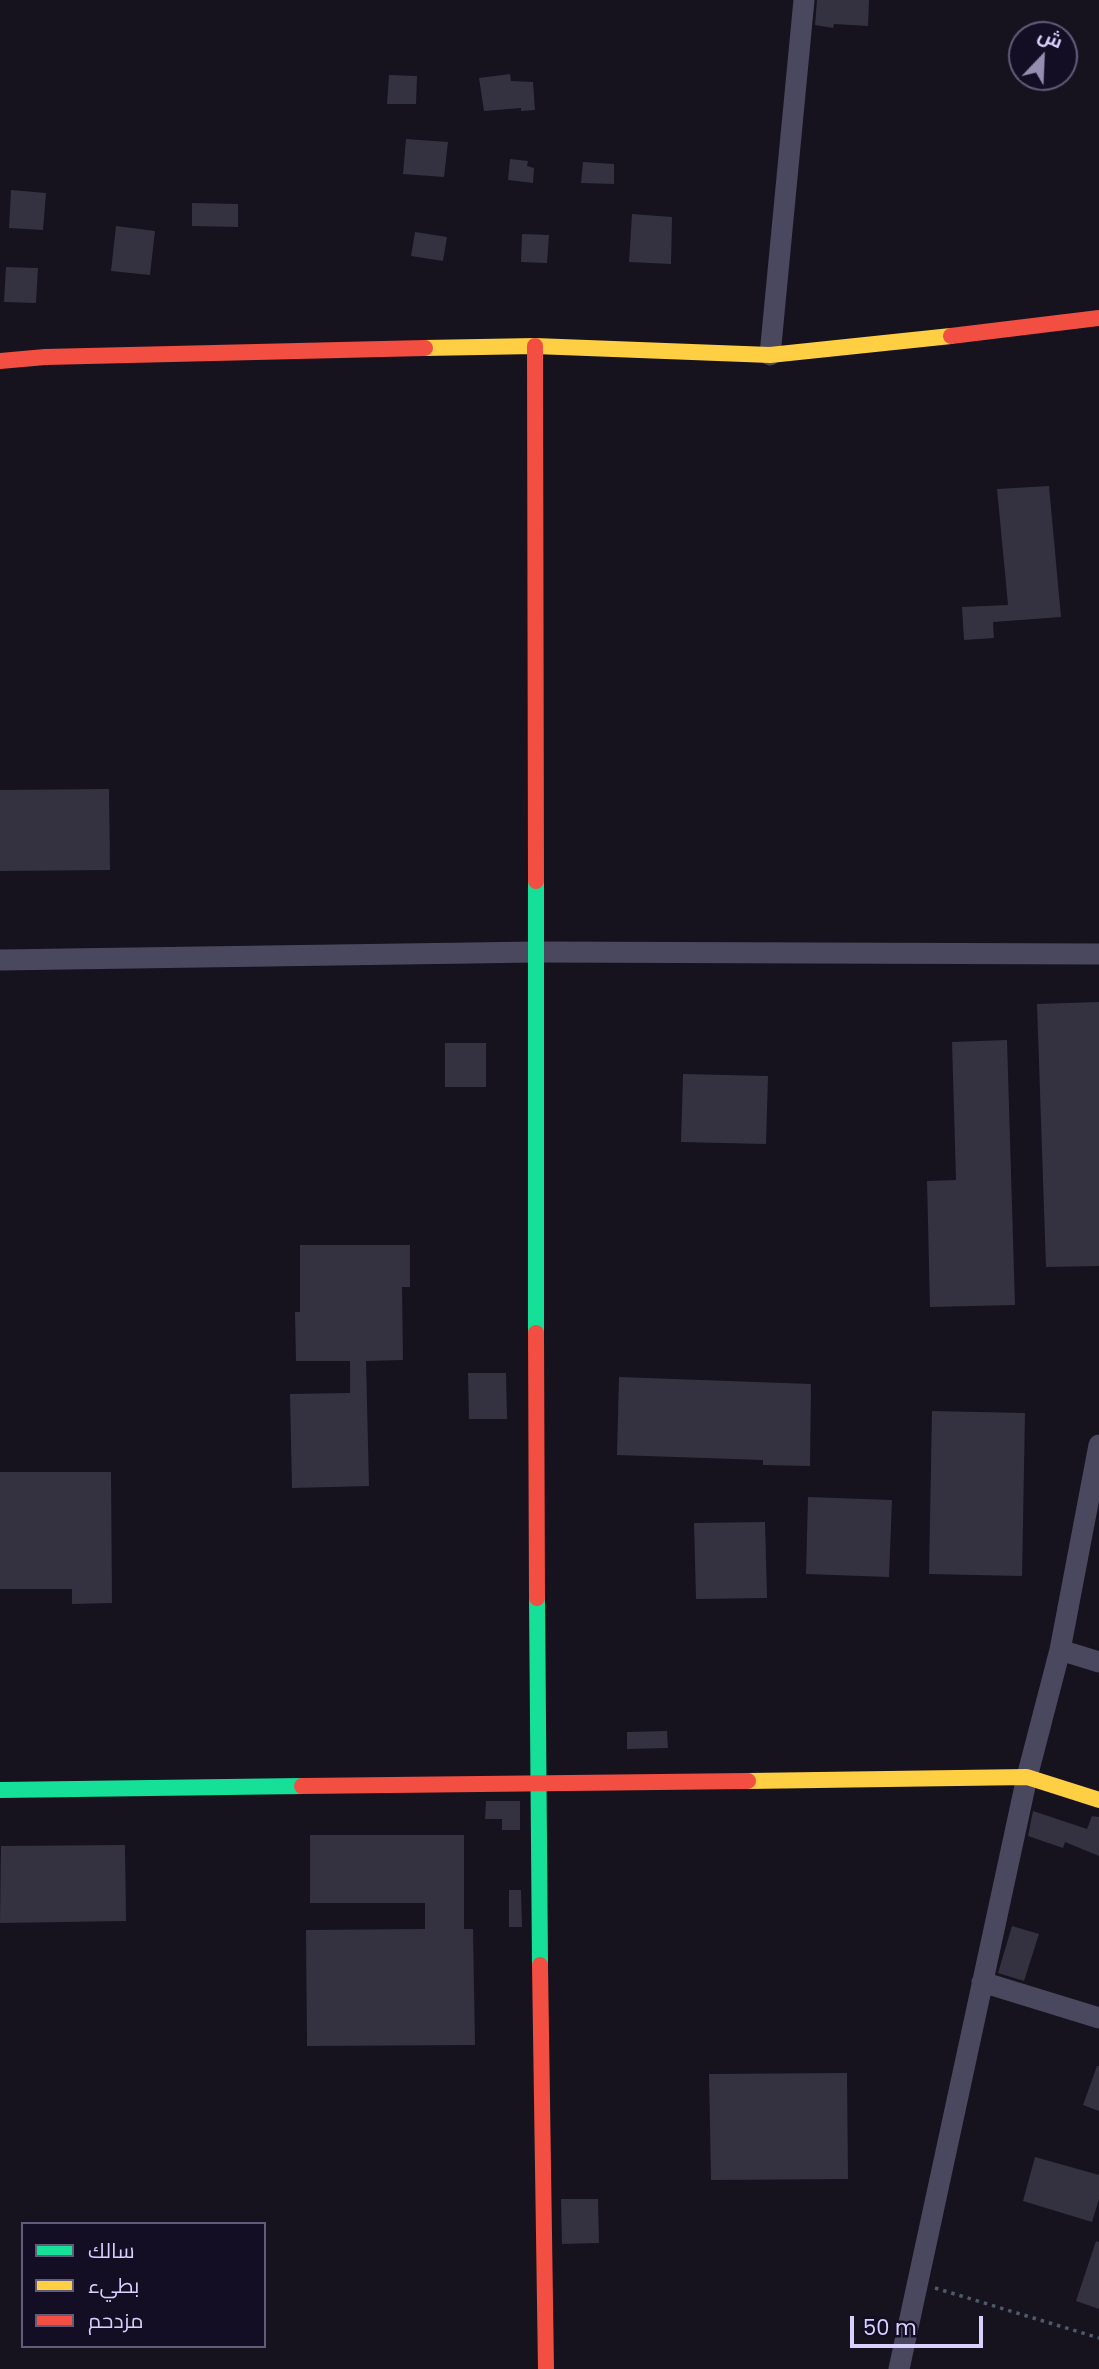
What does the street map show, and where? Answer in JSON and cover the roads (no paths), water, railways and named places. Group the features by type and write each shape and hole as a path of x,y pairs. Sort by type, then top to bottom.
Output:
{"street":[{"path":"771,355 804,0"},
{"path":"0,361 45,357 536,346 771,355 994,332 1099,318"},
{"path":"536,346 537,1783 546,2369"},
{"path":"0,960 536,952 1099,954"},
{"path":"899,2369 1027,1777 1060,1650 1098,1455"},
{"path":"1060,1650 1099,1662"},
{"path":"0,1790 1027,1777 1099,1800"},
{"path":"982,1982 1099,2018"}]}
